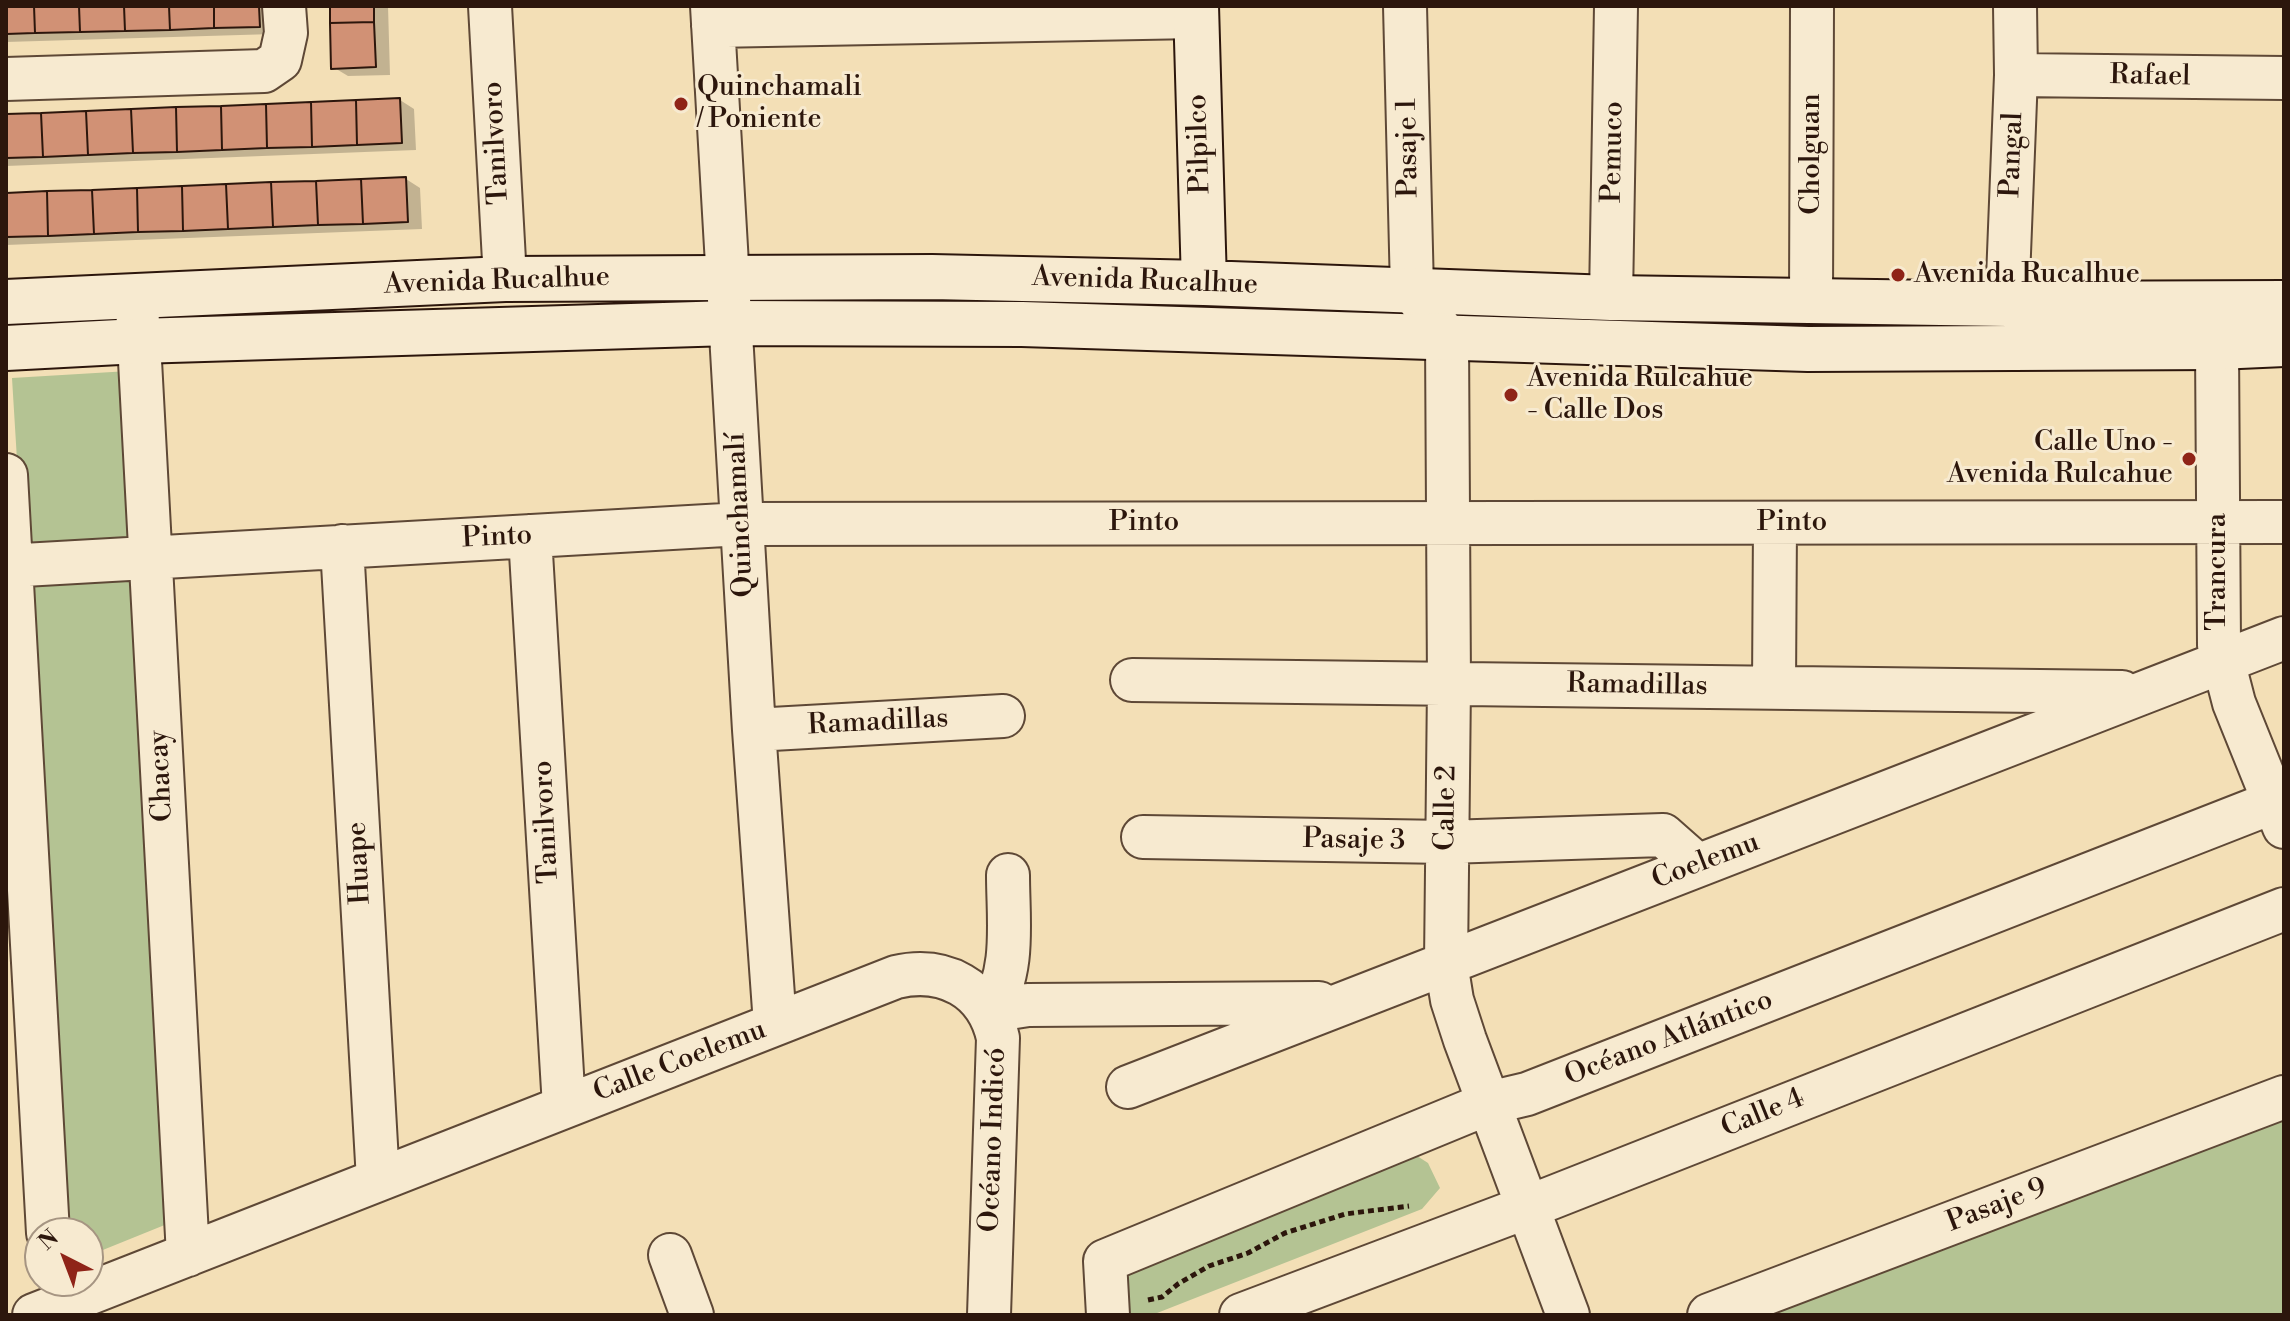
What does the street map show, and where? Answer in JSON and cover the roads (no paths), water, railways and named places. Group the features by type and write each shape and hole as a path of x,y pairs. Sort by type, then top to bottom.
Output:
{"street":[{"path":"6,79 264,71 280,60 286,33 284,6"},
{"name":"Tanilvoro","path":"490,6 505,279"},
{"name":"Pasaje 1","path":"1405,6 1412,290"},
{"name":"Pemuco","path":"1611,298 1616,6"},
{"name":"Cholguan","path":"1811,301 1812,6"},
{"name":"Pangal","path":"2007,304 2016,75 2015,6"},
{"path":"712,16 1196,12"},
{"name":"Pilpilco","path":"1196,12 1204,283"},
{"name":"Quinchamalí","path":"712,16 754,730 775,1024"},
{"name":"Rafael","path":"2016,75 2284,78"},
{"name":"Avenida Rucalhue","path":"6,302 505,279 932,277 1204,283 1611,298 2007,304 2284,303"},
{"path":"1412,290 1447,338"},
{"name":"Chacay","path":"136,296 188,1255"},
{"name":"Trancura","path":"2221,303 2217,347 2218,636 2234,703 2281,810"},
{"name":"Avenida Rucalhue","path":"6,348 138,341 730,323 1022,324 1808,349 2284,344"},
{"name":"Calle 2","path":"1447,338 1449,684 1446,963 1452,1000 1568,1315"},
{"path":"6,475 8,566 47,1217"},
{"name":"Pinto","path":"8,566 742,524 2284,522"},
{"path":"1774,688 1775,523"},
{"name":"Tanilvoro","path":"530,536 564,1107"},
{"name":"Huape","path":"342,546 378,1180"},
{"name":"Coelemu","path":"1128,1087 2284,638"},
{"name":"Ramadillas","path":"1132,680 2143,692"},
{"name":"Ramadillas","path":"754,730 1003,716"},
{"name":"Océano Atlántico","path":"1108,1312 1105,1261 1489,1103 1542,1088 2281,810"},
{"name":"Pasaje 3","path":"1143,837 1447,842 1663,835 1697,865"},
{"name":"Océano Indicó","path":"989,1315 999,1052 995,1024 989,1011 997,1000 1007,968 1008,875"},
{"name":"Calle 4","path":"1241,1315 1529,1206 2284,909"},
{"name":"Calle Coelemu","path":"46,1301 188,1255 775,1024 913,973 947,977 963,985 989,1011"},
{"path":"989,1011 1060,1004 1344,1003"},
{"name":"Pasaje 9","path":"1709,1315 2284,1097"},
{"path":"670,1255 692,1315"}],"place":[{"name":"Quinchamali / Poniente","path":"681,104"},
{"name":"Avenida Rucalhue","path":"1898,275"},
{"name":"Avenida Rulcahue - Calle Dos","path":"1511,395"},
{"name":"Calle Uno - Avenida Rulcahue","path":"2189,459"}]}
